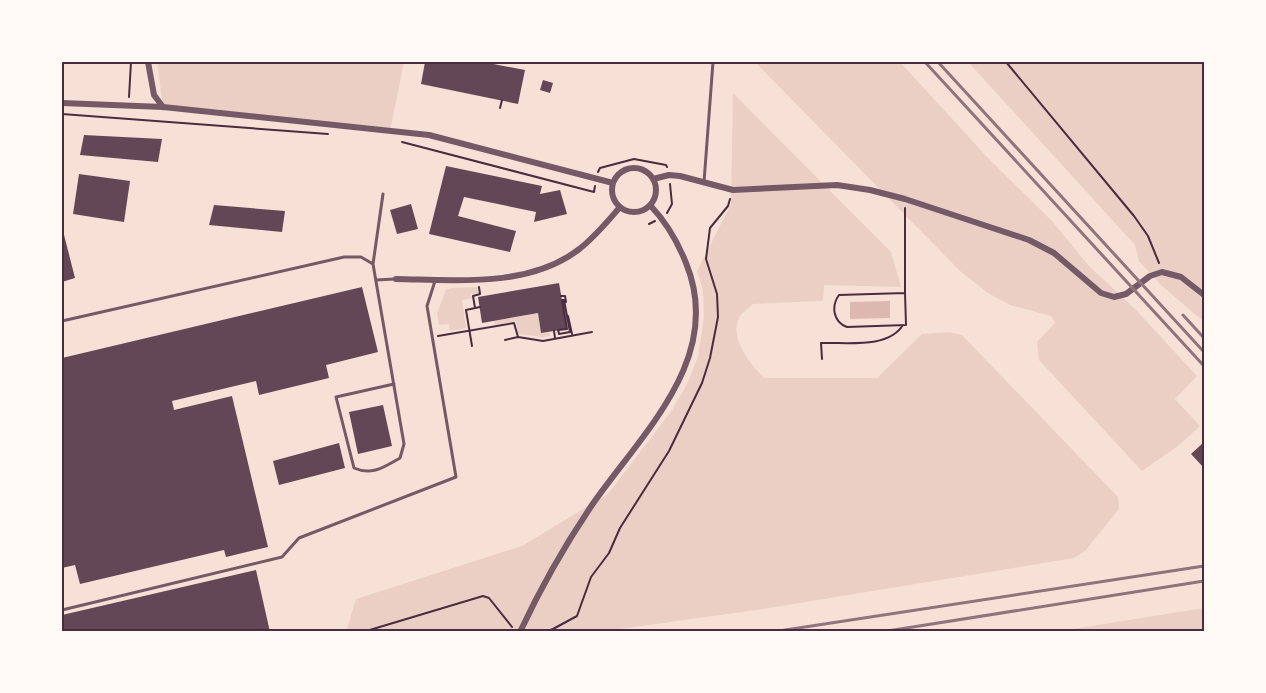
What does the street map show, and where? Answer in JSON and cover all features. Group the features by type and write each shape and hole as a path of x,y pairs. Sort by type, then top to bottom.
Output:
{"street":[{"path":"148,62 154,95 163,107"},
{"path":"62,103 163,107 429,135 613,183"},
{"path":"634,168 645,171 653,179 656,193 650,205 645,209 632,212 620,207 613,196 613,183 621,172 634,168"},
{"path":"653,179 669,175 733,190 837,185 870,190 1029,240 1054,253 1101,293 1121,297 1150,276 1162,272 1181,277 1204,295"},
{"path":"519,631 562,552 592,506 669,400 690,357 696,316 693,284 676,239 650,205"},
{"path":"396,279 435,281 478,279 540,269 562,260 589,241 620,207"}],"lane":[{"path":"704,182 713,62"},
{"path":"383,194 373,264 394,384 404,444 400,458 380,469 365,473 354,468 336,397 394,384"},
{"path":"62,321 344,258 361,256 373,264"},
{"path":"376,280 396,279"},
{"path":"62,610 282,557 299,538 456,477 427,306 435,281"}],"path":[{"path":"129,97 131,62"},
{"path":"1006,62 1134,216 1148,236 1162,272"},
{"path":"500,108 502,100"},
{"path":"62,114 330,134"},
{"path":"400,141 594,192"},
{"path":"596,178 600,168 634,159 666,165 672,204 670,210 649,224"},
{"path":"822,359 822,343 883,340 899,332 903,325 906,325 904,199"},
{"path":"475,308 473,296 480,294 478,279"},
{"path":"903,325 842,325 835,318 835,303 839,295 844,294 905,293"},
{"path":"561,296 565,296 572,335"},
{"path":"562,300 564,300 570,332 558,334 556,331 567,328 562,300"},
{"path":"472,346 466,310 480,307"},
{"path":"490,322 492,327"},
{"path":"432,338 514,323 518,337"},
{"path":"555,339 556,331"},
{"path":"505,340 518,337 543,341 592,332"},
{"path":"363,632 483,596 489,598 509,624 519,631"}],"shaded area":[{"path":"157,62 404,62 390,131 163,107"},
{"path":"755,62 900,62 988,158 1053,222 1088,265 1137,311 1197,376 1175,399 1200,426 1178,446 1142,471 1039,360 1037,342 1055,323 1051,316 1010,305 988,293 960,271"},
{"path":"968,62 1204,62 1204,322 1161,285 1139,261 1135,245"},
{"path":"733,93 891,252 901,287 824,285 823,301 753,304 739,318 737,334 743,351 764,378 877,378 922,334 949,332 962,335 1118,497 1119,509 1085,551 1074,558 763,609 606,631 346,632 356,599 522,546 608,494 672,410 687,384 698,357 704,316 703,290 697,271 731,204"},
{"path":"478,287 478,293 471,294 472,298 462,300 466,328 450,331 449,324 439,325 437,313 446,290"},
{"path":"890,301 890,318 850,319 850,302"},
{"path":"538,313 541,333 549,332 550,336 518,334 516,321 495,325 494,321"},
{"path":"1204,608 1204,631 1060,631"}],"building":[{"path":"425,62 483,62 525,70 518,104 421,84"},
{"path":"543,80 553,83 550,93 540,90"},
{"path":"84,135 162,139 158,162 80,155"},
{"path":"446,166 542,186 540,194 560,190 567,214 534,222 536,212 464,197 458,216 516,231 510,252 429,234"},
{"path":"79,174 130,181 124,222 73,214"},
{"path":"411,204 418,229 397,234 390,210"},
{"path":"214,205 285,211 282,232 209,225"},
{"path":"62,227 75,278 62,282"},
{"path":"559,283 567,329 541,333 538,313 482,323 478,297"},
{"path":"362,287 378,352 326,365 329,378 259,395 256,381 172,401 174,410 232,396 268,547 226,557 224,550 80,584 75,565 62,568 62,358"},
{"path":"383,405 392,446 358,454 349,412"},
{"path":"1204,442 1204,468 1191,454"},
{"path":"339,443 345,468 279,485 273,461"},
{"path":"256,570 270,632 62,632 62,615"}],"railway":[{"path":"925,62 1204,366"},
{"path":"938,62 1204,352"},
{"path":"1183,315 1204,338"},
{"path":"772,632 1204,566"},
{"path":"881,632 1204,581"}]}
